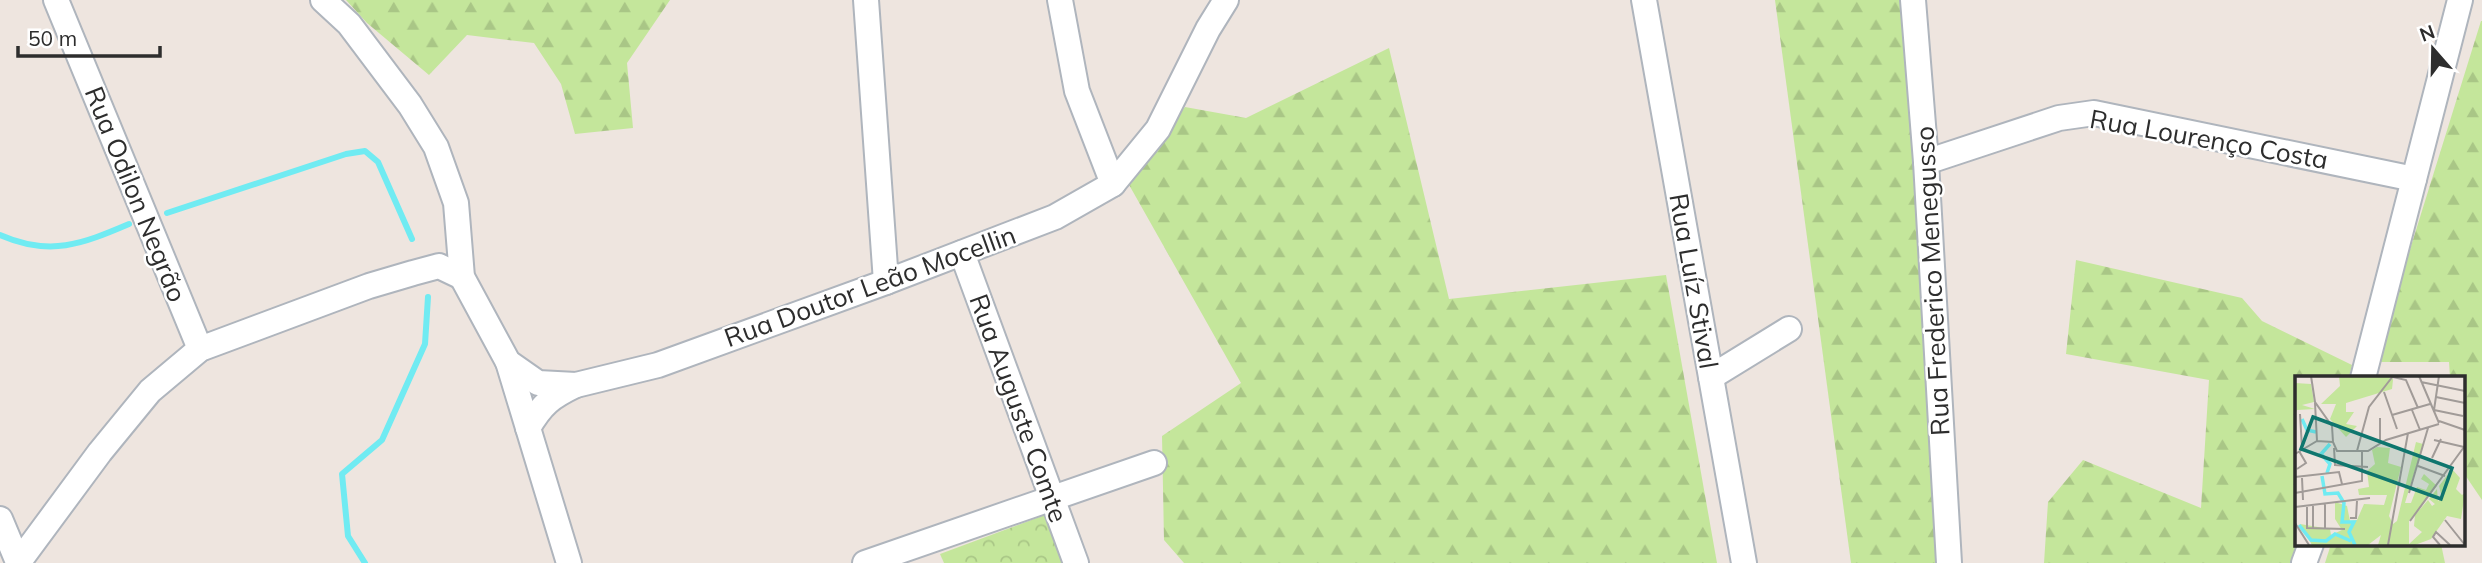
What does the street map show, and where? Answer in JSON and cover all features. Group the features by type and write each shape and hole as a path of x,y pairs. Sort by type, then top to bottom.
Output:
{"street":[{"name":"Rua Odilon Negrão","path":"56,0 200,349"},
{"path":"323,0 349,24 410,105 436,147 456,203 462,277"},
{"path":"866,0 887,282"},
{"path":"1060,0 1077,91 1112,184"},
{"name":"Rua Doutor Leão Mocellin","path":"462,277 508,362 538,383 576,385 658,365 887,282 1055,217 1112,184 1158,129 1208,29 1226,0"},
{"name":"Rua Luíz Stival","path":"1644,0 1744,563"},
{"name":"Rua Frederico Menegusso","path":"1913,0 1926,162 1949,563"},
{"path":"2363,376 2460,0"},
{"name":"Rua Lourenço Costa","path":"1926,162 2059,118 2094,113 2414,179"},
{"name":"Rua Auguste Comte","path":"962,253 1076,563"},
{"path":"18,563 150,391 200,349 413,272 439,266 462,277"},
{"path":"1711,377 1789,329"},
{"path":"508,362 569,563"},
{"path":"528,428 540,407 576,385"},
{"path":"878,561 1154,463"},
{"path":"0,519 18,563"},
{"path":"2304,563 2310,546"}],"green space":[{"path":"346,0 670,0 627,63 633,128 575,134 561,84 534,43 467,35 429,75 367,23"},
{"path":"1775,0 1908,0 1947,563 1851,563"},
{"path":"2482,21 2482,500 2464,473 2464,376 2450,376 2449,362 2375,362"},
{"path":"1389,48 1449,299 1666,275 1717,563 1184,563 1164,540 1162,436 1241,383 1128,183 1185,107 1246,118"},
{"path":"2076,260 2242,298 2262,321 2352,365 2349,376 2295,376 2295,546 2298,546 2292,563 2044,563 2048,502 2083,460 2201,508 2209,380 2066,354"},
{"path":"1050,513 1068,563 944,563 940,554"},
{"path":"2330,546 2441,546 2445,563 2325,563"}],"waterway":[{"path":"167,213 346,154 365,151 378,162 412,239"},
{"path":"0,235 35,245 66,245 129,224"},
{"path":"365,563 348,536 342,474 382,440 425,344 428,297"}]}
